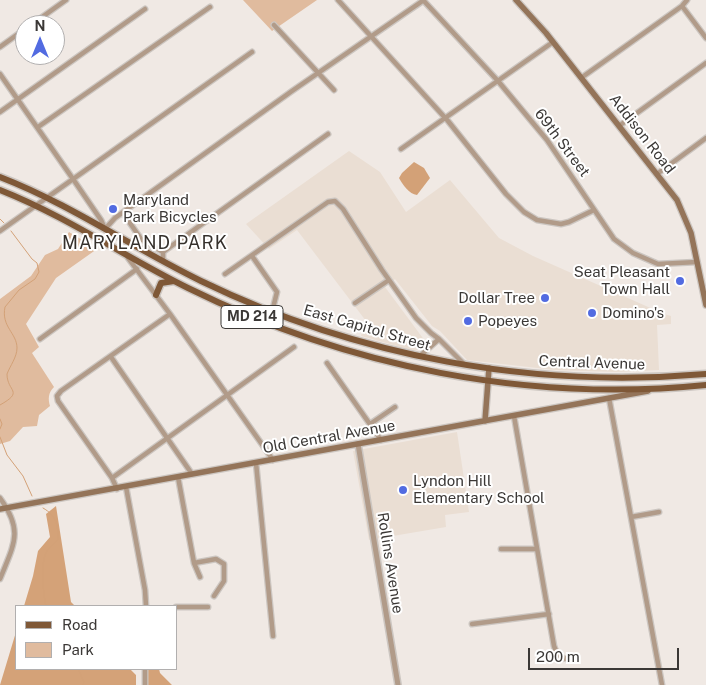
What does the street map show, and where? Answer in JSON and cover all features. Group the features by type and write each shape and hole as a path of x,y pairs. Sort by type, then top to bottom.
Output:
{"main road":[{"name":"Addison Road","path":"516,0 553,42 677,200 691,232 706,306"},
{"name":"East Capitol Street","path":"0,177 46,198 222,291 273,312 351,340 419,356 489,368"},
{"name":"East Capitol Street","path":"0,190 35,205 176,281 269,324 307,338 396,364 488,381"},
{"path":"156,295 161,282 176,281"},
{"path":"485,421 489,368"},
{"name":"Central Avenue","path":"489,368 552,376 608,378 706,374"},
{"name":"Central Avenue","path":"488,381 608,390 706,385"},
{"name":"Old Central Avenue","path":"0,509 662,388"}],"street":[{"path":"45,15 66,0"},
{"path":"338,0 444,117 506,194 529,216 545,222 561,224 594,210"},
{"path":"0,74 74,179 105,229 123,213 423,0"},
{"name":"69th Street","path":"423,0 498,81 546,140 614,239 626,250 641,258 664,264 697,262"},
{"path":"581,78 682,6 687,0"},
{"path":"682,6 706,38"},
{"path":"38,127 210,7"},
{"path":"0,112 145,9"},
{"path":"274,25 334,90"},
{"path":"0,47 15,36"},
{"path":"401,149 553,42"},
{"path":"0,231 252,52"},
{"path":"619,126 706,64"},
{"path":"162,252 328,134"},
{"path":"657,174 706,138"},
{"path":"225,274 328,202 335,201 343,209 416,318 465,365"},
{"path":"123,213 141,239 162,252"},
{"path":"121,251 133,262 273,460"},
{"path":"162,252 163,260"},
{"path":"252,256 277,292 269,324"},
{"path":"40,339 137,269"},
{"path":"355,303 389,280"},
{"path":"117,489 112,478 57,400 59,393 170,314"},
{"path":"419,356 439,338"},
{"path":"112,478 294,348"},
{"path":"111,357 192,474"},
{"path":"327,363 381,440"},
{"path":"609,398 662,685"},
{"path":"370,424 395,407"},
{"path":"514,416 557,653 564,658 573,659"},
{"name":"Rollins Avenue","path":"358,444 398,685"},
{"path":"256,463 273,636"},
{"path":"178,477 194,563 200,577"},
{"path":"126,487 145,590 146,605"},
{"path":"0,498 13,521 14,534 0,579"},
{"path":"631,517 659,512"},
{"path":"501,549 537,549"},
{"path":"194,563 216,559 224,564 224,581 214,596"},
{"path":"178,608 208,607"},
{"path":"472,624 549,614"},
{"path":"144,685 145,670"}],"shaded area":[{"path":"349,151 380,172 406,212 450,180 499,238 533,256 671,316 671,324 657,325 659,370 616,372 555,370 467,360 440,331 432,326 395,279 385,287 425,341 422,347 418,350 411,350 361,336 366,321 297,230 269,249 246,224"},
{"path":"414,162 424,168 430,178 417,195 409,191 399,178"},
{"path":"457,432 469,512 445,515 446,527 369,540 353,451"},
{"path":"56,506 71,602 74,605 24,605 38,551 50,537 46,514"},
{"path":"15,635 15,670 131,670 136,675 136,685 0,685"},
{"path":"148,670 159,670 172,685 148,685"}],"green space":[{"path":"243,0 317,0 272,31"},
{"path":"69,232 97,249 56,278 26,324 39,347 32,353 54,387 49,396 50,406 39,415 37,426 23,427 10,441 0,444 0,299 31,276 45,255 58,249"}],"waterway":[{"path":"0,219 4,223"},
{"path":"0,405 12,397 13,394 7,374 17,351 15,338 5,320 5,307 19,290 35,279 39,272 37,263 11,231"},
{"path":"0,419 2,424 0,429"},
{"path":"0,437 7,455 23,476 32,496"},
{"path":"43,508 54,518 58,535 58,540 47,550 44,560 43,580 46,605"},
{"path":"78,670 84,682 83,685"}],"place":[{"name":"Maryland Park Bicycles","path":"113,209"},
{"name":"Seat Pleasant Town Hall","path":"680,281"},
{"name":"Dollar Tree","path":"545,298"},
{"name":"Domino's","path":"592,313"},
{"name":"Popeyes","path":"468,321"},
{"name":"Lyndon Hill Elementary School","path":"403,490"}],"district":[{"name":"MARYLAND PARK","path":"145,243"}]}
